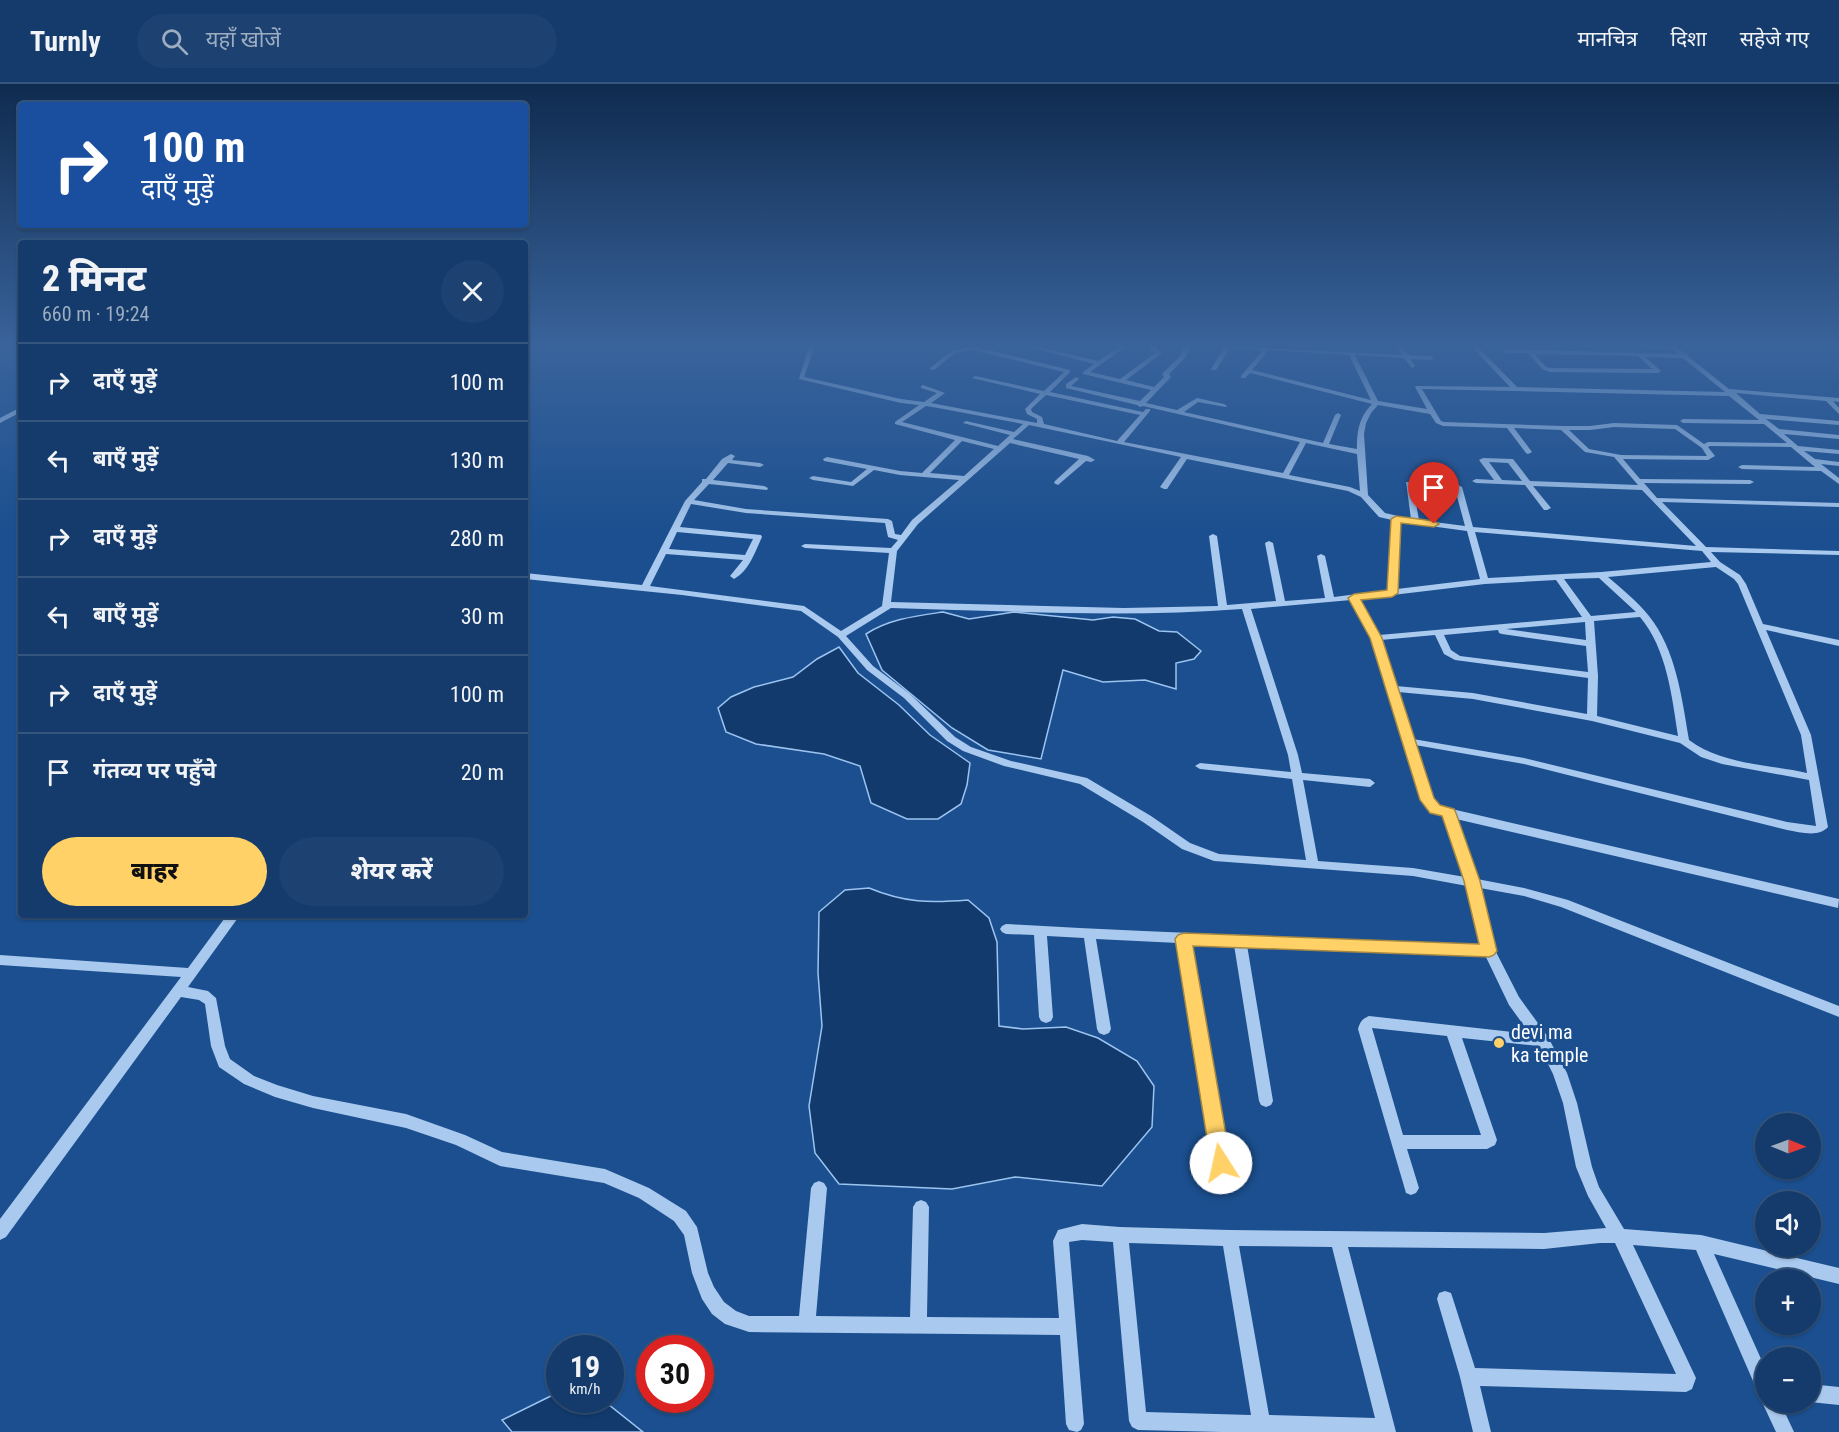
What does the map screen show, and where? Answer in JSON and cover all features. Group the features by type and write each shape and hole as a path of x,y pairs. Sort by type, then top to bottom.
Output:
{"street":[{"path":"920,409 897,423 997,448"},
{"path":"949,409 1041,425 1119,443 1350,489 1364,495 1376,511 1396,519 1469,529 1704,549 1839,553"},
{"path":"1028,409 1029,413 1040,418 1041,425"},
{"path":"1121,409 1144,414"},
{"path":"1119,443 1150,409"},
{"path":"1160,409 1360,452"},
{"path":"1177,413 1183,409"},
{"path":"1364,495 1360,452 1361,426 1370,409"},
{"path":"1413,409 1432,412"},
{"path":"1430,409 1438,422 1443,424 1563,428 1614,425 1677,427 1704,447 1711,458 1618,456 1587,451 1563,428"},
{"path":"1750,409 1839,482"},
{"path":"0,421 18,411"},
{"path":"1325,445 1338,415"},
{"path":"1683,421 1762,419 1839,423"},
{"path":"966,423 1088,459 1058,483"},
{"path":"886,605 893,551 901,538 915,522 1028,423"},
{"path":"1509,426 1528,452"},
{"path":"1776,431 1839,436"},
{"path":"924,475 959,440"},
{"path":"1285,476 1304,441"},
{"path":"1704,447 1712,444 1796,447 1839,452"},
{"path":"1164,487 1185,456"},
{"path":"1407,741 1524,761 1807,831 1818,830 1822,827 1806,735 1742,584 1737,577 1716,563 1655,500 1618,456"},
{"path":"645,588 689,501 705,481 728,458 760,465"},
{"path":"826,459 924,475 966,478"},
{"path":"1500,482 1484,460 1510,461 1547,507"},
{"path":"1813,461 1839,464"},
{"path":"813,478 851,484 873,467"},
{"path":"1742,467 1824,469"},
{"path":"1638,480 1750,482"},
{"path":"705,481 764,488"},
{"path":"1476,481 1645,488"},
{"path":"1416,522 1408,484 1455,486 1459,489 1485,581"},
{"path":"1655,500 1839,506"},
{"path":"689,501 746,511 888,521 891,535 901,538"},
{"path":"1392,593 1396,519"},
{"path":"674,529 758,537 748,558 734,576"},
{"path":"1213,536 1223,609"},
{"path":"1269,543 1281,604"},
{"path":"806,546 893,551"},
{"path":"663,551 748,558"},
{"path":"1321,556 1330,600"},
{"path":"844,636 886,605 1124,611 1246,608 1354,598 1485,581 1601,575 1716,563"},
{"path":"1601,575 1642,615 1658,635 1669,668 1684,741"},
{"path":"528,576 799,607 844,636 870,668 912,701 951,739 986,757 1083,781 1147,819 1186,846 1233,860 1413,872 1524,892 1564,903 1839,1012"},
{"path":"1558,578 1589,620 1593,676 1592,718"},
{"path":"1354,598 1376,638 1407,741 1428,800 1435,809 1838,903"},
{"path":"1246,608 1293,755 1313,864"},
{"path":"1376,638 1642,615"},
{"path":"1761,626 1839,643"},
{"path":"1484,628 1591,644"},
{"path":"1438,632 1447,652 1458,658 1593,676"},
{"path":"1392,689 1473,696 1592,718 1684,741 1695,751 1725,763 1772,769 1814,778"},
{"path":"1200,766 1370,783"},
{"path":"1448,813 1472,881 1489,951 1514,1001 1543,1041 1560,1072 1593,1191 1619,1236 1687,1378 1686,1383 1469,1377"},
{"path":"0,1232 232,918"},
{"path":"1006,929 1184,939 1489,951"},
{"path":"1040,930 1047,1017"},
{"path":"1089,932 1104,1029"},
{"path":"1184,939 1221,1163 1227,1172 1238,1177"},
{"path":"1240,940 1266,1101"},
{"path":"0,960 190,974"},
{"path":"178,991 203,994 211,1002 218,1046 224,1063 249,1080 275,1091 313,1102 406,1121 460,1140 500,1159 605,1176 644,1193 680,1216 691,1232 700,1273 708,1293 718,1308 731,1318 748,1324 1068,1327"},
{"path":"1411,1188 1365,1029 1366,1024 1369,1022 1543,1041"},
{"path":"1397,1142 1487,1142 1490,1140 1491,1136 1452,1030"},
{"path":"807,1324 819,1188"},
{"path":"918,1326 921,1208"},
{"path":"1075,1424 1063,1237 1082,1232 1120,1235 1299,1237 1338,1240 1544,1241 1600,1235 1619,1236 1701,1243 1839,1276"},
{"path":"1120,1235 1138,1421 1314,1429 1387,1429 1338,1240"},
{"path":"1230,1238 1262,1425"},
{"path":"1701,1243 1755,1365"},
{"path":"1445,1299 1469,1377 1482,1432"},
{"path":"1821,1394 1839,1396"},
{"path":"1776,1413 1785,1432"}],"water":[{"path":"943,612 969,619 1014,612 1093,620 1113,617 1135,619 1159,631 1177,632 1201,651 1194,659 1176,663 1176,689 1145,680 1103,682 1063,670 1041,759 988,750 952,728 882,670 866,634 893,622"},
{"path":"839,647 858,673 899,705 930,735 970,763 961,804 938,819 907,819 871,803 860,766 824,754 756,744 726,732 718,708 731,697 754,687 793,677 817,659"},
{"path":"869,888 894,897 918,901 968,900 989,918 997,942 999,1026 1023,1029 1066,1027 1098,1038 1137,1061 1154,1086 1152,1127 1102,1186 1015,1177 952,1189 839,1184 815,1153 809,1106 822,1026 818,973 819,912 845,890"},
{"path":"546,1398 546,1413 619,1413 643,1432 512,1432 502,1420"}],"place":[{"name":"devi ma ka temple","path":"1499,1043"}],"route":[{"path":"1221,1163 1184,939 1489,951 1472,881 1448,813 1435,809 1428,800 1407,741 1376,638 1354,598 1392,593 1396,519 1434,524"}]}
